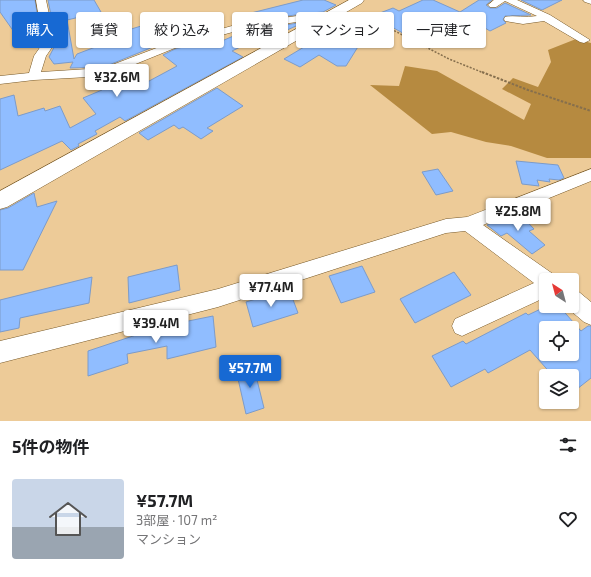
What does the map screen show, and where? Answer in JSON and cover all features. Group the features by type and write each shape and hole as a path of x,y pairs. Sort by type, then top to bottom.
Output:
{"street":[{"path":"34,76 40,56 49,43 41,0"},
{"path":"509,0 546,17 584,40"},
{"path":"337,12 353,3"},
{"path":"509,19 520,22 546,17"},
{"path":"0,80 34,76 106,72 171,46 239,27 296,19"},
{"path":"0,202 296,35"},
{"path":"0,352 218,298 446,226 468,224 591,175"},
{"path":"468,224 539,275"},
{"path":"462,326 539,290"},
{"path":"579,305 591,315"}],"path":[{"path":"353,3 449,59 528,90 591,110"}],"shaded area":[{"path":"576,39 591,43 591,158 547,158 511,146 486,142 451,132 432,134 370,85 399,86 405,66 437,71 524,120 531,104 502,89 513,78 538,87 551,62 548,50"}],"building":[{"path":"0,0 35,0 37,12 12,12 12,29 0,12"},
{"path":"48,0 94,0 101,12 76,12 76,18 68,20 68,12 50,12"},
{"path":"303,0 324,0 336,5 323,12 296,12 296,15 288,16 288,12 255,12"},
{"path":"423,0 433,0 460,12 402,12 402,33 394,28 394,12 382,12 393,8 399,11"},
{"path":"479,0 492,0 486,5 490,8 497,8 505,3 531,15 505,16 503,20 506,23 490,31 486,29 486,12 460,12"},
{"path":"521,0 562,0 542,10"},
{"path":"296,23 296,26 288,30 288,25"},
{"path":"68,26 74,59 77,54 93,48 132,48 132,29 140,26 140,48 151,48 104,67 70,68 73,62 54,64 49,57 54,48 68,48"},
{"path":"232,37 232,48 238,48 232,51 243,57 125,121 120,117 95,131 97,134 78,144 79,146 71,150 62,141 0,170 0,99 14,95 18,116 44,108 45,111 60,106 70,128 96,114 83,98 102,90 92,78 107,77 123,71 138,87 177,66 163,55 179,48 224,48 224,40"},
{"path":"302,48 357,48 346,66 337,66 319,55 300,67 284,59"},
{"path":"217,88 243,106 207,128 213,131 201,139 183,127 179,129 174,125 148,140 139,133"},
{"path":"516,161 558,165 564,178 559,180 549,179 550,182 537,180 539,186 522,184"},
{"path":"438,169 453,191 436,195 422,172"},
{"path":"34,193 37,207 57,201 23,270 0,270 0,210 8,208"},
{"path":"518,212 534,229 529,231 545,245 532,254 507,233 501,236 487,225"},
{"path":"177,265 180,290 129,303 128,277"},
{"path":"362,266 375,292 341,303 329,276"},
{"path":"454,272 471,295 415,323 400,299"},
{"path":"92,277 89,303 20,318 19,328 0,332 0,300"},
{"path":"289,289 298,313 253,327 246,302"},
{"path":"539,310 539,313 565,313 572,321 539,321 539,360 530,350 488,373 485,369 451,387 432,356 463,341 466,344 526,313 528,315"},
{"path":"213,316 216,347 167,359 167,346 127,354 128,363 88,376 88,351 139,334 139,331"},
{"path":"588,326 591,326 591,378 579,387 579,369 547,369 540,361 579,361 579,329 581,331"},
{"path":"253,364 264,408 246,414 236,370"}]}
